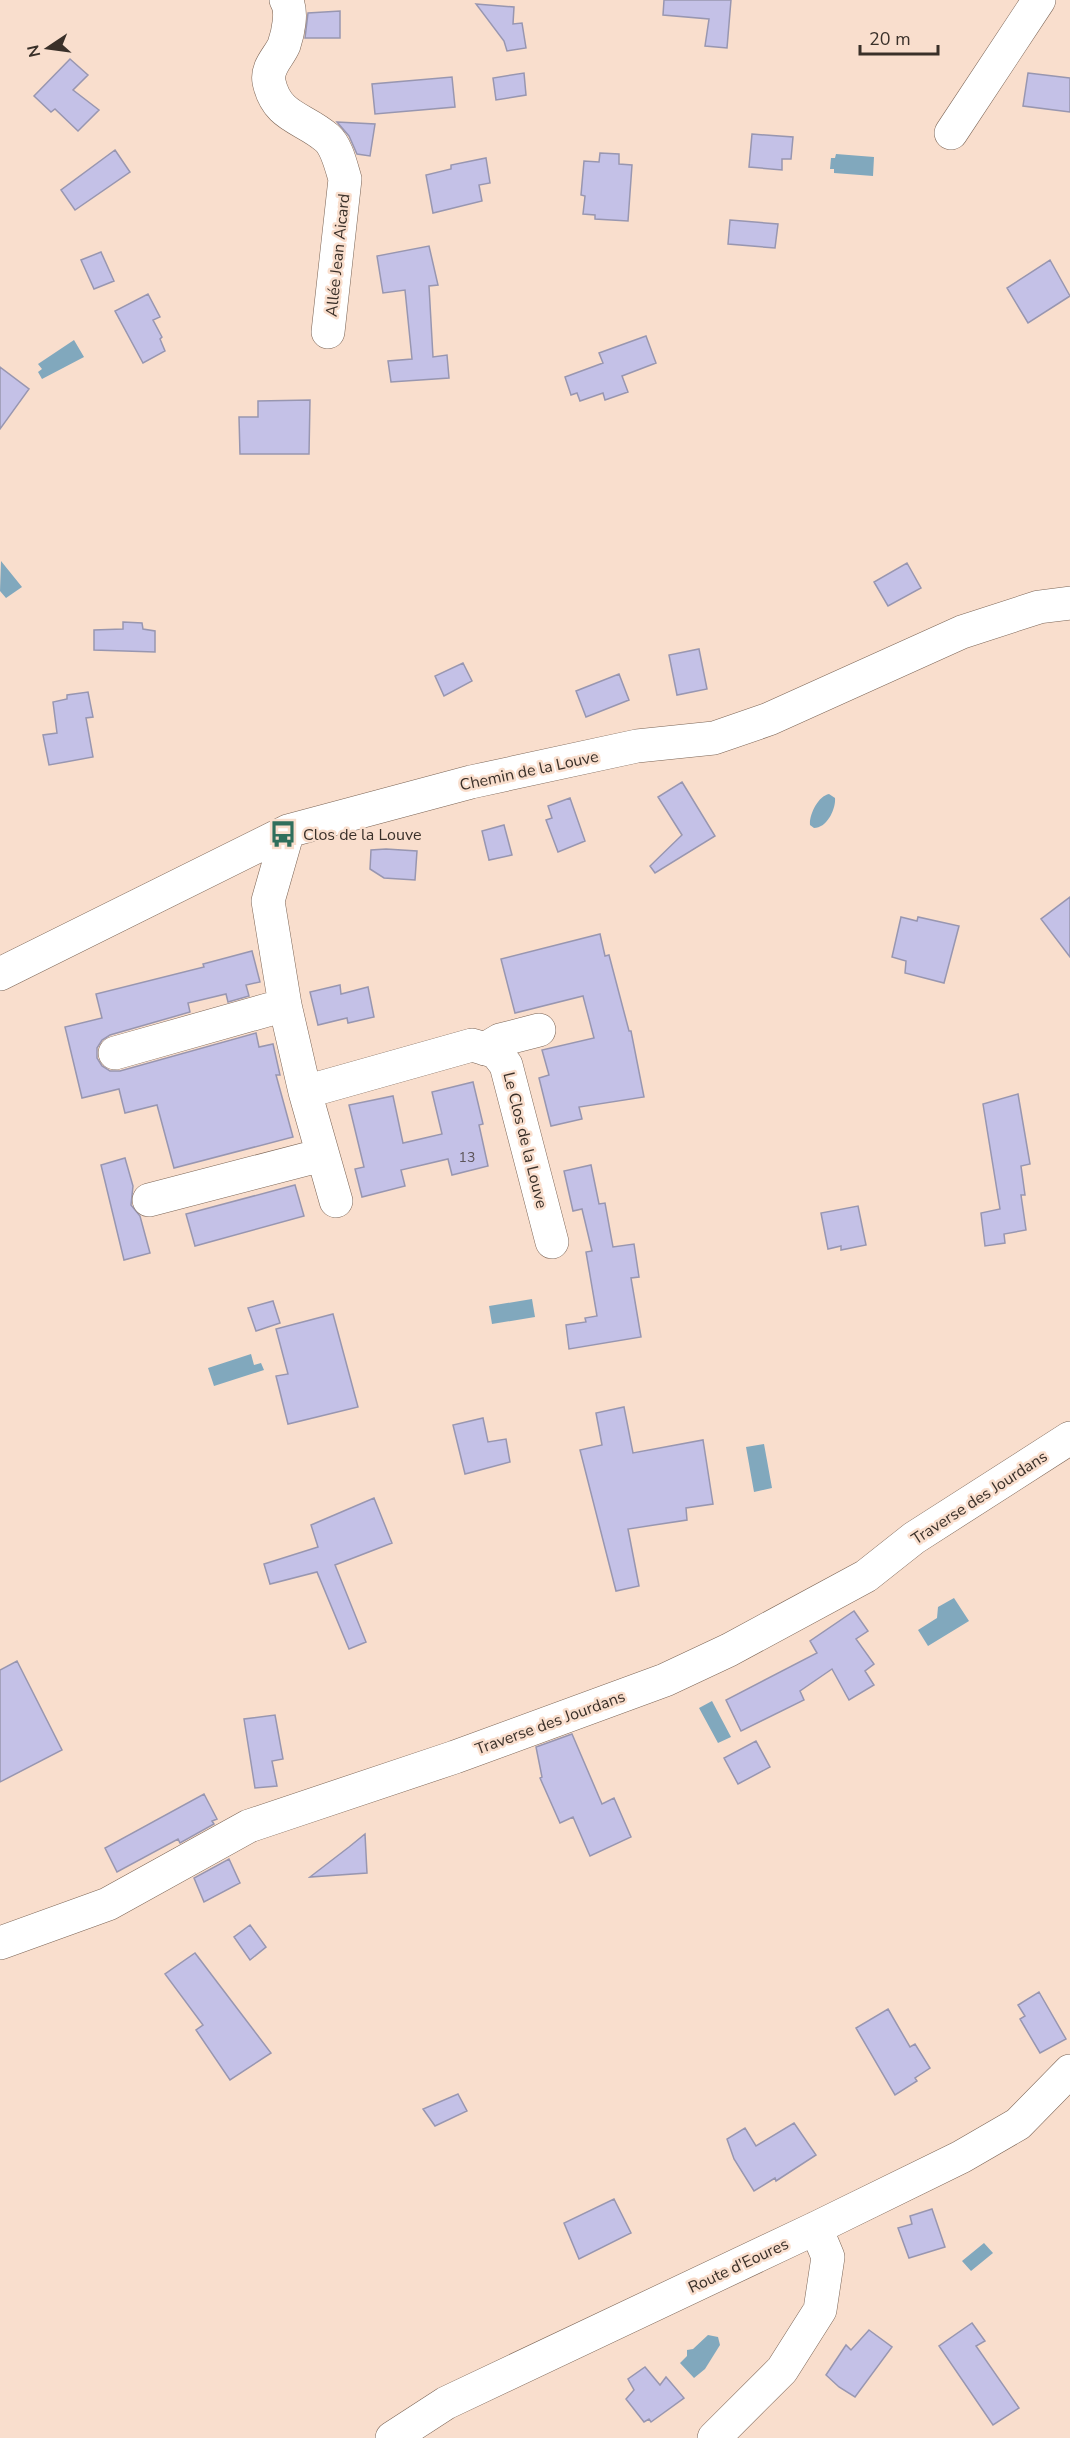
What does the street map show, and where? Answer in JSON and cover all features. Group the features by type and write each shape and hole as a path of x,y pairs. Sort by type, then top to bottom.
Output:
{"street":[{"name":"Allée Jean Aicard","path":"286,0 290,6 288,25 283,46 272,63 268,79 274,99 284,111 328,138 339,158 345,180 328,332"},
{"path":"951,133 1039,0"},
{"name":"Chemin de la Louve","path":"0,974 288,831 471,782 638,746 714,738 769,719 962,632 1040,607 1070,603"},
{"path":"288,831 268,901 285,1005 304,1092 336,1201"},
{"path":"115,1053 285,1005"},
{"path":"304,1092 472,1045 485,1049 500,1040 539,1030"},
{"name":"Le Clos de la Louve","path":"485,1049 496,1052 506,1065 552,1242"},
{"path":"149,1200 322,1155"},
{"name":"Traverse des Jourdans","path":"0,1943 108,1904 249,1826 455,1757 665,1680 729,1650 866,1576 914,1538 1070,1438"},
{"name":"Route d'Eoures","path":"392,2438 446,2403 961,2157 1018,2124 1070,2071"},
{"path":"714,2438 782,2370 820,2310 828,2257 816,2228"}],"water":[{"path":"836,154 874,157 873,176 834,173 834,169 830,169 831,158 835,158"},
{"path":"74,340 84,357 42,379 38,372 42,369 38,364"},
{"path":"1,561 22,587 6,598 0,591"},
{"path":"829,794 835,798 832,812 823,825 814,828 810,825 813,811 821,798"},
{"path":"532,1299 535,1317 492,1324 489,1306"},
{"path":"251,1354 254,1365 261,1363 264,1370 214,1386 208,1368"},
{"path":"764,1444 772,1488 754,1492 746,1447"},
{"path":"954,1598 969,1621 928,1646 918,1630 937,1618 938,1607"},
{"path":"712,1701 731,1737 718,1743 699,1708"},
{"path":"984,2243 993,2253 971,2271 962,2261"},
{"path":"708,2335 718,2337 720,2345 705,2369 694,2378 680,2363 687,2356 687,2350 693,2349"}],"building":[{"path":"664,0 731,0 727,48 705,46 709,19 663,15"},
{"path":"476,4 514,7 513,24 522,23 526,48 507,51 504,41"},
{"path":"340,11 340,38 305,38 308,13"},
{"path":"70,59 88,75 73,90 99,110 78,131 55,109 51,112 34,96"},
{"path":"524,73 526,95 496,100 493,78"},
{"path":"1028,73 1070,78 1070,112 1023,106"},
{"path":"452,77 455,107 375,114 372,84"},
{"path":"337,122 375,124 370,156 357,154 349,136"},
{"path":"752,134 793,137 791,159 782,159 782,170 749,167"},
{"path":"115,150 130,172 75,210 61,190"},
{"path":"600,153 619,154 619,164 632,165 628,221 595,219 595,215 583,214 585,196 581,195 584,161 599,162"},
{"path":"486,158 490,183 479,185 482,201 433,213 426,175 451,169 451,165"},
{"path":"730,220 778,224 775,248 728,244"},
{"path":"429,246 438,285 429,286 433,357 447,355 449,378 391,382 388,361 412,359 405,290 383,293 377,256"},
{"path":"101,252 114,281 94,289 81,260"},
{"path":"1050,260 1070,296 1028,323 1007,288"},
{"path":"148,294 160,317 153,320 162,337 160,339 165,351 143,363 115,311"},
{"path":"646,336 656,363 622,376 628,392 605,400 603,393 580,401 577,393 571,395 565,377 603,363 599,353"},
{"path":"0,367 29,389 0,429"},
{"path":"310,400 309,454 240,454 239,417 258,417 258,401"},
{"path":"907,563 921,588 888,606 874,582"},
{"path":"123,622 142,623 143,629 155,631 155,652 94,650 94,630 123,629"},
{"path":"699,649 707,689 677,695 669,655"},
{"path":"463,663 472,681 444,696 435,676"},
{"path":"619,674 629,700 586,717 576,691"},
{"path":"88,692 93,717 86,718 93,757 49,765 43,735 57,733 53,702 67,699 67,695"},
{"path":"682,782 715,836 655,873 650,866 682,835 658,797"},
{"path":"570,798 585,841 558,852 546,820 552,818 548,806"},
{"path":"504,825 512,855 489,860 482,831"},
{"path":"371,850 417,851 415,880 384,878 370,869"},
{"path":"1070,897 1070,957 1041,919"},
{"path":"901,917 917,921 918,917 959,926 944,983 905,973 906,961 892,957"},
{"path":"600,934 605,956 609,955 629,1031 631,1031 644,1097 579,1107 582,1119 551,1126 539,1078 549,1075 542,1050 594,1038 583,996 515,1013 501,959"},
{"path":"252,951 260,982 246,985 249,996 228,1002 226,994 188,1003 190,1012 110,1035 102,1040 97,1048 97,1058 102,1066 110,1071 120,1071 256,1033 259,1047 273,1044 280,1075 276,1075 293,1137 174,1168 157,1105 125,1113 119,1089 82,1098 65,1027 102,1018 96,994 204,967 203,964"},
{"path":"340,985 341,994 368,987 374,1017 348,1023 347,1018 318,1025 310,992"},
{"path":"473,1082 483,1124 479,1125 488,1166 452,1175 448,1159 401,1170 405,1186 362,1197 355,1169 364,1167 349,1105 393,1096 403,1143 442,1134 432,1092"},
{"path":"1018,1094 1030,1164 1021,1166 1025,1195 1021,1195 1026,1230 1004,1234 1005,1243 985,1246 981,1213 1000,1209 983,1104"},
{"path":"125,1158 133,1186 131,1205 140,1216 150,1253 124,1260 101,1165"},
{"path":"591,1165 599,1204 605,1203 613,1247 634,1244 639,1277 631,1278 641,1337 569,1349 566,1325 586,1322 585,1318 597,1316 586,1252 592,1251 582,1209 573,1211 564,1171"},
{"path":"295,1185 304,1216 195,1246 186,1214"},
{"path":"858,1206 866,1245 841,1250 841,1246 828,1249 821,1213"},
{"path":"273,1301 280,1323 256,1331 248,1308"},
{"path":"333,1314 358,1407 288,1424 276,1376 288,1374 276,1329"},
{"path":"624,1407 633,1453 703,1440 713,1504 686,1508 687,1520 628,1529 639,1586 616,1591 580,1450 602,1445 596,1413"},
{"path":"483,1418 488,1442 506,1439 510,1462 465,1474 453,1425"},
{"path":"374,1498 392,1543 335,1565 366,1642 349,1649 317,1572 270,1584 264,1564 318,1547 311,1525"},
{"path":"854,1611 868,1631 856,1639 874,1664 865,1671 874,1685 849,1700 832,1669 800,1691 804,1700 741,1731 726,1700 817,1653 810,1641"},
{"path":"17,1661 62,1750 0,1782 0,1670"},
{"path":"275,1715 283,1759 272,1761 277,1786 255,1788 244,1719"},
{"path":"572,1734 602,1804 614,1798 631,1837 590,1856 573,1817 560,1823 540,1778 542,1777 536,1747"},
{"path":"756,1741 770,1767 738,1784 724,1758"},
{"path":"204,1794 217,1819 212,1821 214,1824 180,1843 178,1839 117,1872 105,1848"},
{"path":"365,1834 367,1873 310,1877 349,1847"},
{"path":"229,1859 240,1883 204,1902 194,1878"},
{"path":"250,1925 266,1947 250,1960 234,1937"},
{"path":"195,1953 271,2053 230,2080 196,2030 203,2025 165,1974"},
{"path":"1039,1992 1066,2039 1040,2053 1020,2019 1025,2016 1018,2005"},
{"path":"888,2009 910,2047 915,2044 930,2068 915,2078 917,2081 895,2095 856,2028"},
{"path":"458,2094 467,2111 435,2126 423,2109"},
{"path":"794,2123 816,2155 776,2181 775,2178 754,2191 734,2159 727,2139 745,2128 756,2146"},
{"path":"614,2199 631,2233 579,2259 564,2223"},
{"path":"932,2209 945,2247 909,2258 898,2228 912,2224 910,2216"},
{"path":"972,2323 985,2341 976,2346 1019,2408 993,2425 939,2346"},
{"path":"869,2330 892,2347 855,2397 826,2375 846,2345 851,2350"},
{"path":"645,2367 660,2385 666,2377 684,2398 651,2422 649,2419 644,2422 626,2399 634,2390 628,2379"}],"place":[{"name":"Clos de la Louve","path":"283,834"}]}
